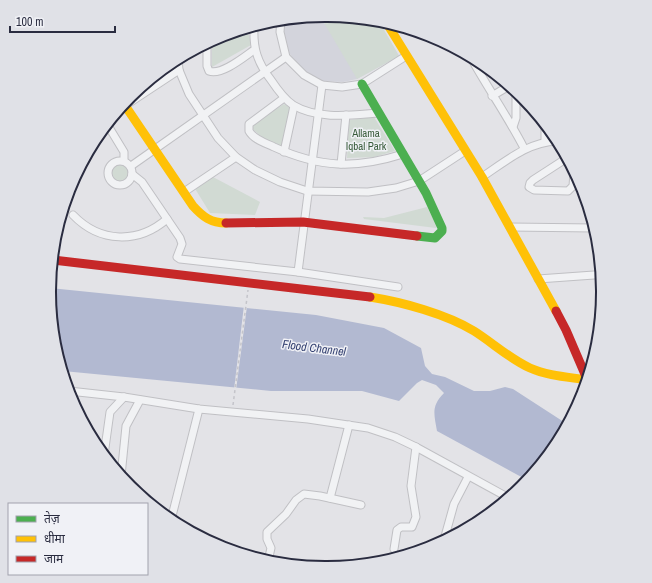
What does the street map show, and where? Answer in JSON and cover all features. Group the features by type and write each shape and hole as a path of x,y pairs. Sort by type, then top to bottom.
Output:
{"main road":[{"path":"393,30 406,56 482,177 510,227 566,330 583,371"},
{"path":"128,108 184,192 204,218 212,222 303,222 435,238 441,233 442,228 419,181 362,84"},
{"path":"58,261 243,281 374,298 405,304 435,314 472,330 530,368 547,374 581,379"}],"street":[{"path":"281,26 280,32 286,57 304,74 322,85 342,87 362,84 406,56"},
{"path":"252,32 254,50 265,72 284,98 294,106 318,114 346,115 378,113"},
{"path":"207,50 207,66 209,71 213,73 223,70 254,50"},
{"path":"130,166 203,117 286,57"},
{"path":"179,65 179,70 190,94 203,117 218,138 236,157 262,173 307,191 368,192 396,188 419,181 465,151"},
{"path":"476,67 492,96 513,127 524,148"},
{"path":"146,91 179,70"},
{"path":"298,272 303,222 322,85"},
{"path":"492,96 504,89"},
{"path":"284,98 255,119 248,127 250,134 284,152 311,161 341,164 375,162 403,154"},
{"path":"513,127 516,118 516,100"},
{"path":"284,152 294,106"},
{"path":"341,164 346,115"},
{"path":"110,129 124,152 124,161"},
{"path":"545,134 545,141"},
{"path":"482,177 524,148 549,141"},
{"path":"184,192 236,157"},
{"path":"132,174 128,182 121,185 112,183 108,171 109,167 115,161 124,161 130,166 132,174 142,182 181,241 177,257 180,259 298,272 398,287"},
{"path":"562,161 533,180 529,187 534,190 568,190 573,186 573,184"},
{"path":"73,215 85,226 96,232 108,236 123,238 145,234 167,219"},
{"path":"510,227 587,228"},
{"path":"538,278 594,275"},
{"path":"76,392 124,397 200,409 349,425 383,432 416,447 503,495"},
{"path":"105,446 110,412 124,397"},
{"path":"122,468 126,426 140,400"},
{"path":"173,513 200,409"},
{"path":"330,498 349,425"},
{"path":"394,549 397,530 401,527 412,527 416,520 411,486 416,447"},
{"path":"446,532 454,504 468,476"},
{"path":"270,555 272,548 267,539 267,532 289,512 299,497 306,493 361,506"}],"path":[{"path":"234,398 248,291"}],"shaded area":[{"path":"326,22 361,24 379,27 383,28 399,56 357,79 343,82 322,81 304,71 289,53 283,36 284,25 291,24"}],"green space":[{"path":"324,22 361,24 383,28 399,56 357,79"},
{"path":"246,34 249,35 251,45 212,67 212,48 239,36"},
{"path":"284,104 290,108 282,147 263,138 249,126"},
{"name":"Allama Iqbal Park","path":"374,117 395,151 374,157 347,158 349,120"},
{"path":"116,162 124,162 130,168 130,176 124,182 116,182 110,176 110,168"},
{"path":"213,177 260,202 255,215 210,213 194,187"},
{"path":"427,207 437,226 436,228 364,219 363,217 384,218"}],"water":[{"name":"Flood Channel","path":"56,289 316,315 384,328 421,348 425,366 432,374 445,377 474,391 490,391 505,387 513,389 562,421 540,456 522,477 437,431 434,410 437,402 444,393 436,385 422,380 399,401 362,391 271,391 69,372 59,327"}],"pier":[{"path":"244,305 247,306 236,390 234,390"}],"traffic: fast":[{"path":"362,84 426,193 442,228 442,231 435,238 417,236"}],"traffic: slow":[{"path":"391,30 482,177 556,311"},
{"path":"127,109 193,206 208,219 226,223"},
{"path":"370,297 410,305 450,319 474,331 515,360 530,368 544,373 581,379"}],"traffic: jam":[{"path":"226,223 303,222 417,236"},
{"path":"58,261 370,297"},
{"path":"556,311 583,370"}]}
